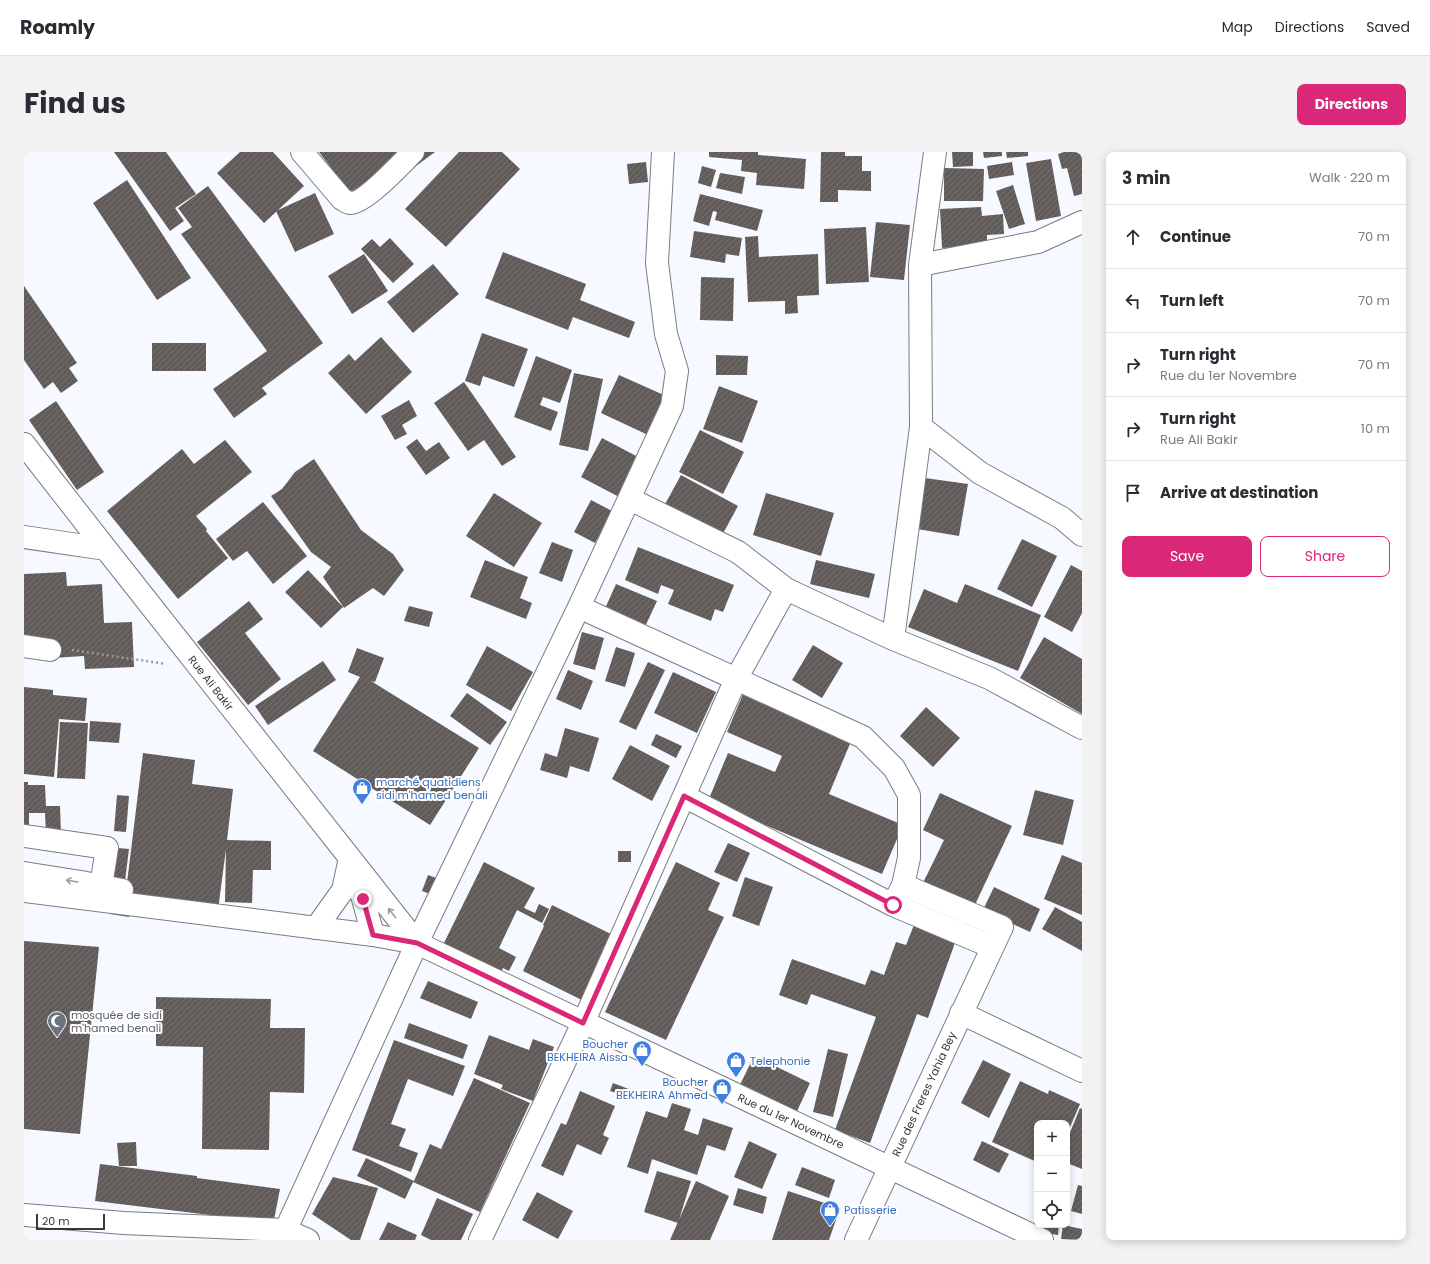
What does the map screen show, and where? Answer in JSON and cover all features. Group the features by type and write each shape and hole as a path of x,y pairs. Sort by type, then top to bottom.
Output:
{"street":[{"path":"302,152 342,199 350,203 360,200 369,194 413,152"},
{"path":"283,1235 417,943 579,607 672,406 677,371 666,334 657,263 663,152"},
{"path":"893,639 921,427 920,265 934,152"},
{"path":"920,265 1038,242 1082,222"},
{"path":"921,427 980,473 1062,518 1082,535"},
{"name":"Rue Ali Bakir","path":"24,444 350,858 373,935"},
{"path":"630,499 738,552 786,588 893,639 989,678 1082,728"},
{"path":"24,537 106,549"},
{"path":"480,1240 583,1023 736,679 786,588"},
{"path":"579,607 862,737 894,768 909,795 909,858 903,885 893,905"},
{"path":"24,646 50,650"},
{"path":"684,796 893,905 992,947"},
{"path":"24,836 107,848 101,886"},
{"path":"24,849 105,860"},
{"path":"350,858 417,943"},
{"path":"316,928 343,890 350,858"},
{"path":"24,873 101,886 316,928"},
{"name":"Rue des Freres Yahia Bey","path":"856,1240 1002,927 903,885"},
{"path":"24,891 316,928"},
{"name":"Rue du 1er Novembre","path":"316,928 373,935 417,943 1042,1240"},
{"path":"961,1013 1082,1071"},
{"path":"24,1215 130,1232 283,1235 308,1240"}],"path":[{"path":"50,650 63,648 200,668"}],"building":[{"path":"114,152 166,152 196,194 175,208 184,221 170,231"},
{"path":"240,152 273,152 304,186 264,223 217,173"},
{"path":"319,152 435,152 361,207"},
{"path":"459,152 502,152 520,169 446,247 405,209"},
{"path":"709,152 758,152 758,155 806,159 804,189 756,185 757,173 741,171 742,160 709,157"},
{"path":"821,152 845,152 845,156 862,156 862,171 871,171 871,191 838,190 838,202 820,202"},
{"path":"952,152 973,152 973,166 953,167"},
{"path":"983,152 1002,152 1002,156 984,158"},
{"path":"1006,152 1028,152 1028,156 1007,158"},
{"path":"1064,152 1082,152 1082,194 1074,196 1067,168 1062,169 1058,154"},
{"path":"1051,159 1061,216 1036,221 1026,163"},
{"path":"646,162 648,182 629,184 627,164"},
{"path":"1012,162 1014,175 989,179 987,166"},
{"path":"702,166 716,170 711,187 698,183"},
{"path":"944,168 984,169 983,201 944,201"},
{"path":"720,173 745,177 742,194 716,188"},
{"path":"127,180 191,278 157,300 93,203"},
{"path":"1013,185 1025,224 1009,229 996,191"},
{"path":"208,186 323,343 262,388 267,394 234,418 213,389 267,351 181,234 192,227 178,208"},
{"path":"315,193 334,234 295,252 276,211"},
{"path":"700,194 763,210 757,231 715,220 717,212 713,211 709,226 693,221"},
{"path":"981,207 982,216 1003,214 1004,234 987,235 987,246 942,248 940,209"},
{"path":"876,222 910,225 904,280 870,277"},
{"path":"866,227 869,282 826,284 824,229"},
{"path":"694,231 742,238 739,256 726,254 725,263 690,257"},
{"path":"758,236 759,257 818,254 819,295 797,296 798,313 785,314 785,301 748,302 745,237"},
{"path":"390,238 414,264 393,283 361,249 372,239 380,247"},
{"path":"503,252 586,284 580,300 635,322 629,338 573,317 568,330 485,298"},
{"path":"364,254 388,291 352,314 328,276"},
{"path":"433,264 459,294 413,333 387,302"},
{"path":"701,277 734,278 733,321 700,320"},
{"path":"24,286 77,363 69,368 78,381 61,393 53,382 44,389 24,360"},
{"path":"482,333 528,349 514,387 483,376 480,386 465,381"},
{"path":"381,337 412,372 366,414 328,373 349,354 355,361"},
{"path":"152,343 206,343 206,371 152,371"},
{"path":"716,355 748,356 747,375 716,375"},
{"path":"536,356 572,370 560,403 543,397 540,405 558,412 551,431 514,417"},
{"path":"574,373 603,379 588,451 559,445"},
{"path":"619,375 666,396 648,435 601,413"},
{"path":"464,382 516,457 502,466 484,440 468,451 434,403"},
{"path":"719,386 758,401 742,443 703,429"},
{"path":"409,400 417,416 402,425 407,434 395,440 381,416"},
{"path":"56,401 104,472 77,490 29,420"},
{"path":"700,430 744,452 723,494 679,472"},
{"path":"602,438 642,459 621,498 581,477"},
{"path":"417,439 426,451 439,442 450,458 426,475 406,447"},
{"path":"225,440 252,472 196,516 228,558 178,599 107,511 182,449 194,464"},
{"path":"314,459 361,530 393,554 404,570 384,596 373,588 344,608 323,577 331,567 311,552 271,496 282,489 295,472"},
{"path":"681,475 738,506 720,539 663,508"},
{"path":"925,478 968,484 959,536 917,529"},
{"path":"494,493 542,523 514,567 466,536"},
{"path":"766,493 834,513 821,556 753,535"},
{"path":"591,500 612,511 595,543 574,532"},
{"path":"263,502 307,556 273,584 247,551 233,561 216,539"},
{"path":"1022,539 1057,556 1032,607 997,589"},
{"path":"552,542 573,550 562,582 539,573"},
{"path":"638,547 734,585 723,612 715,609 711,621 668,604 674,590 661,585 658,594 625,580"},
{"path":"485,560 528,577 520,598 532,603 526,619 470,597"},
{"path":"816,560 875,574 869,598 810,584"},
{"path":"1071,565 1082,571 1082,613 1072,632 1044,617"},
{"path":"308,570 343,607 321,628 285,592"},
{"path":"66,572 67,586 102,584 104,623 132,622 134,667 85,669 84,656 53,658 24,645 24,574"},
{"path":"616,584 657,601 643,631 603,613"},
{"path":"965,584 1041,615 1018,671 908,627 924,589 957,603"},
{"path":"249,601 263,619 245,633 281,679 248,705 197,642"},
{"path":"409,606 433,612 429,627 404,621"},
{"path":"582,632 604,638 595,670 573,664"},
{"path":"1044,637 1082,659 1082,714 1020,678"},
{"path":"813,645 843,663 822,698 792,680"},
{"path":"487,646 533,672 511,711 466,685"},
{"path":"616,647 635,653 625,687 605,681"},
{"path":"357,648 384,658 375,682 371,681 479,748 430,825 313,751 360,677 348,672"},
{"path":"323,661 336,680 268,725 255,706"},
{"path":"648,662 665,670 636,730 619,722"},
{"path":"568,670 593,681 581,710 556,699"},
{"path":"673,672 716,692 697,733 654,713"},
{"path":"24,687 53,690 53,695 87,698 85,721 59,719 54,777 24,774"},
{"path":"467,693 507,722 490,745 450,716"},
{"path":"743,694 852,739 829,794 903,825 882,874 708,801 728,753 775,772 782,756 727,732"},
{"path":"926,707 960,738 933,767 900,736"},
{"path":"90,721 121,723 119,743 89,741"},
{"path":"60,722 88,723 85,779 57,778"},
{"path":"565,728 599,738 589,772 570,766 567,778 540,770 545,753 557,757"},
{"path":"656,734 682,746 676,758 651,745"},
{"path":"630,745 670,766 652,801 612,779"},
{"path":"143,753 195,760 192,784 233,789 227,840 271,841 271,870 253,870 252,903 225,902 226,849 218,910 131,899 129,917 110,914 112,897 125,899"},
{"path":"24,782 28,782 28,785 45,785 46,806 60,806 61,834 46,835 45,813 29,813 29,826 24,826"},
{"path":"1035,790 1074,800 1063,845 1023,835"},
{"path":"940,793 1012,826 973,909 922,885 944,840 923,830"},
{"path":"117,795 129,796 126,832 114,831"},
{"path":"728,843 750,853 737,882 714,872"},
{"path":"106,847 129,849 125,881 102,878"},
{"path":"618,851 631,851 631,862 618,862"},
{"path":"1062,855 1082,863 1082,915 1044,899"},
{"path":"484,862 535,888 524,908 535,913 539,904 549,909 542,923 517,910 499,948 516,957 509,971 503,968 497,980 440,951"},
{"path":"676,862 720,883 708,910 724,917 666,1040 605,1012"},
{"path":"428,875 439,879 433,895 422,891"},
{"path":"745,877 773,887 759,926 732,916"},
{"path":"994,887 1040,909 1030,932 983,910"},
{"path":"552,905 617,937 586,1002 523,971"},
{"path":"1055,907 1082,922 1082,951 1042,929"},
{"path":"914,925 956,940 928,1018 917,1014 870,1143 835,1130 876,1017 811,994 807,1005 779,995 792,959 865,985 871,970 884,975 896,942 906,945"},
{"name":"mosquée de sidi m'hamed benali","path":"24,941 99,947 80,1134 24,1129"},
{"path":"428,981 478,1002 471,1019 420,998"},
{"path":"156,997 271,999 270,1028 305,1028 304,1093 270,1092 269,1150 202,1149 203,1047 156,1046"},
{"path":"409,1023 468,1045 463,1059 404,1038"},
{"path":"489,1035 529,1050 533,1039 554,1047 533,1101 501,1089 503,1085 474,1074"},
{"path":"394,1040 465,1066 453,1096 408,1079 391,1124 406,1129 399,1146 418,1153 411,1172 352,1150"},
{"path":"828,1049 848,1054 833,1117 813,1112"},
{"path":"754,1056 810,1083 793,1120 736,1093"},
{"path":"983,1060 1011,1074 989,1118 961,1103"},
{"path":"474,1078 530,1103 480,1212 413,1182 405,1199 357,1176 366,1158 414,1181 430,1144 441,1149"},
{"path":"1020,1081 1048,1094 1049,1090 1080,1104 1070,1127 1070,1120 1034,1120 1034,1161 992,1142"},
{"path":"613,1083 634,1091 632,1098 610,1091"},
{"path":"580,1091 615,1106 603,1135 609,1138 601,1155 577,1144 563,1176 541,1166 561,1123 566,1125"},
{"path":"672,1103 691,1109 684,1130 698,1135 703,1118 733,1128 725,1151 707,1145 697,1175 652,1159 648,1174 627,1167 646,1111 667,1118"},
{"path":"1080,1108 1082,1109 1082,1169 1070,1164 1070,1133"},
{"path":"749,1141 777,1154 762,1189 734,1177"},
{"path":"982,1141 1009,1154 999,1173 973,1160"},
{"path":"136,1142 137,1166 119,1166 117,1143"},
{"path":"100,1164 197,1176 197,1178 280,1189 273,1225 251,1220 95,1201"},
{"path":"802,1167 835,1180 829,1198 795,1185"},
{"path":"657,1171 691,1181 678,1223 644,1212"},
{"path":"333,1177 378,1188 360,1240 351,1240 312,1214"},
{"path":"696,1181 729,1196 710,1240 670,1240"},
{"path":"1078,1185 1082,1186 1082,1214 1071,1211"},
{"path":"738,1188 767,1197 763,1214 733,1205"},
{"path":"788,1191 840,1208 829,1240 772,1240"},
{"path":"537,1192 573,1211 558,1239 522,1220"},
{"path":"437,1198 473,1214 461,1240 431,1240 421,1235"},
{"path":"388,1222 417,1235 415,1240 379,1240"},
{"path":"1070,1226 1082,1229 1082,1240 1061,1239 1063,1228 1070,1228"},
{"path":"1040,1228 1059,1228 1058,1235 1039,1232"}],"place":[{"name":"marché quatidiens sidi m'hamed benali","path":"362,805"},
{"name":"mosquée de sidi m'hamed benali","path":"57,1038"},
{"name":"Boucher BEKHEIRA Aissa","path":"642,1067"},
{"name":"Telephonie","path":"736,1078"},
{"name":"Boucher BEKHEIRA Ahmed","path":"722,1105"},
{"name":"Patisserie","path":"830,1227"}],"route":[{"path":"363,899 373,935 417,943 583,1023 684,796 893,905"}]}
